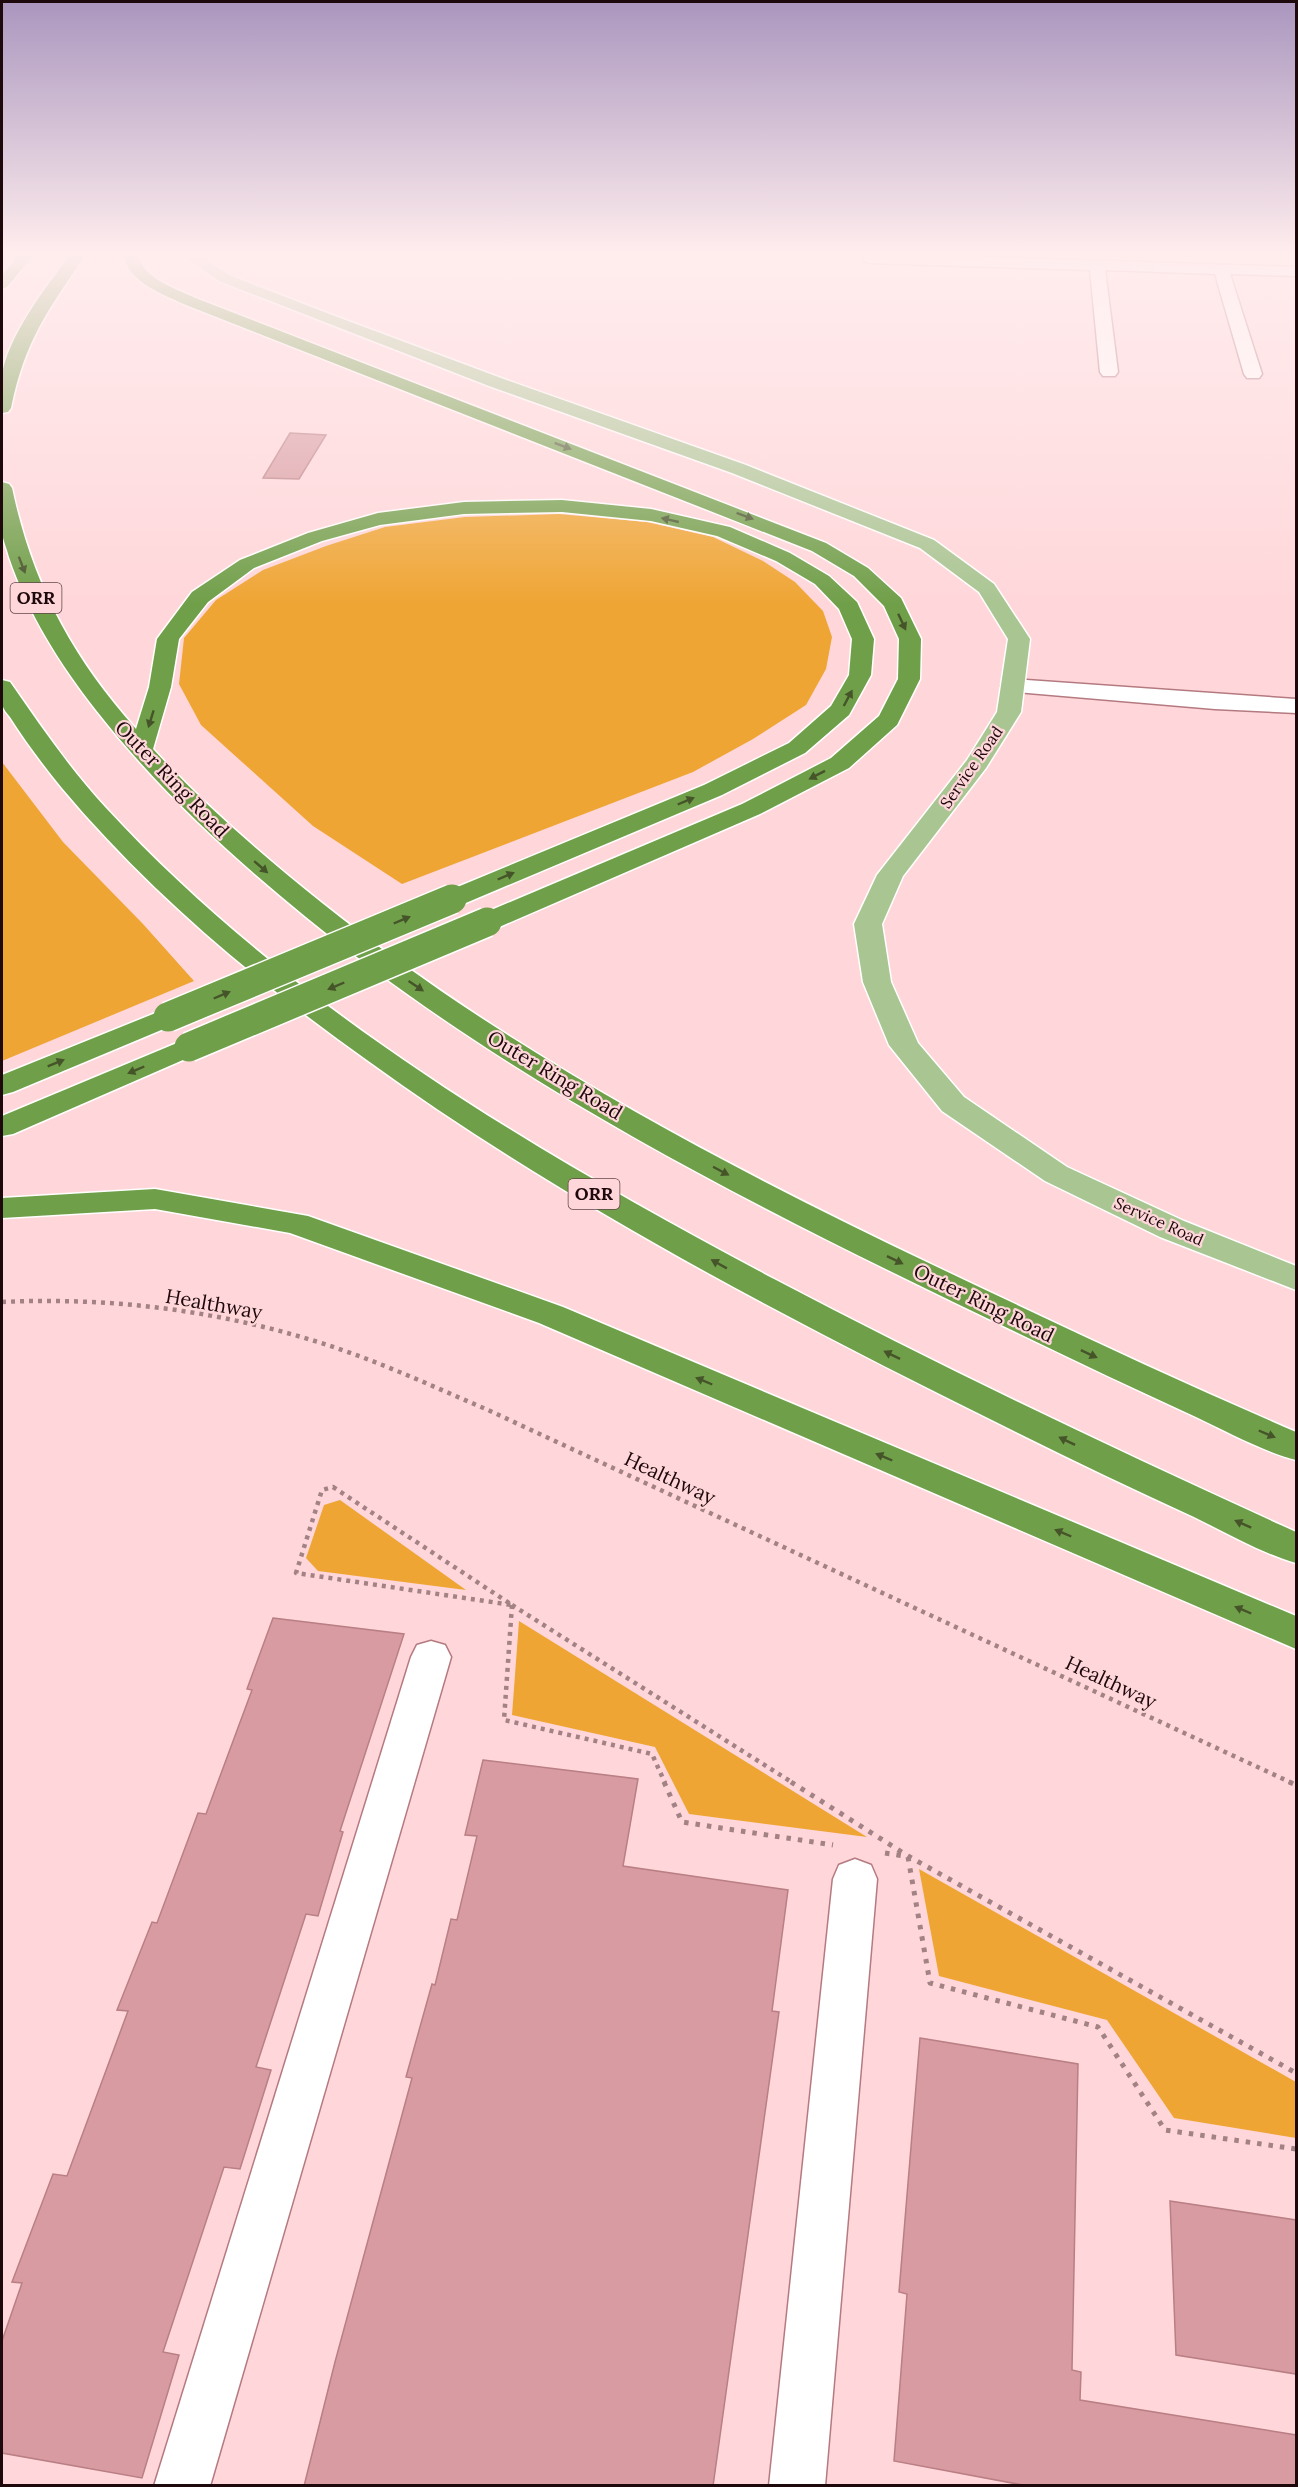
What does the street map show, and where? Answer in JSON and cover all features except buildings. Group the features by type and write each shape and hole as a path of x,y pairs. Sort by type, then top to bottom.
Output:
{"highway":[{"path":"2,408 10,372"},
{"path":"2,1127 751,809 840,763 889,720 909,679 910,639 893,603 861,572 819,547 371,372"},
{"name":"Outer Ring Road","path":"2,488 6,514 21,565 47,620 82,676 141,750 226,836 326,920 468,1022 569,1085 680,1149 796,1211 936,1280 1084,1351 1296,1447"},
{"path":"2,1086 713,790 797,748 841,710 860,675 863,639 849,608 822,580 783,556 723,531 651,515 562,506 465,508 378,519 315,537 247,564 200,597 168,639 160,687 141,750"},
{"name":"ORR","path":"2,687 37,740 76,789 108,825 183,900 245,954 316,1010 397,1069 492,1131 597,1195 727,1269 1026,1422 1296,1548"},
{"path":"2,1208 155,1199 296,1222 551,1315 1296,1633"}],"main road":[{"name":"Service Road","path":"474,372 739,469 927,544 987,588 1019,639 1009,712 977,764 890,875 868,924 877,982 904,1045 953,1104 1056,1174 1172,1229 1296,1279"}],"street":[{"path":"1012,686 1296,706"},
{"path":"182,2486 431,1657"},
{"path":"797,2486 856,1859"}],"path":[{"name":"Healthway","path":"2,1302 29,1300 91,1302 161,1309 233,1320 297,1336 360,1356 488,1410 1296,1785"},
{"path":"512,1605 296,1573 322,1490 333,1487 512,1605 908,1856 1296,2073"},
{"path":"512,1605 504,1720 652,1754 682,1822 856,1859 908,1856"},
{"path":"908,1856 930,1983 1098,2027 1166,2130 1296,2149"}],"shaded area":[{"path":"559,514 647,522 713,537 763,561 795,582 823,611 832,637 826,669 806,705 753,739 693,772 402,884 313,826 201,725 179,684 184,638 216,600 263,570 385,527 465,517"},
{"path":"2,762 63,842 143,924 194,981 2,1061"},
{"path":"340,1500 466,1590 318,1571 306,1558 324,1505"},
{"path":"519,1621 867,1837 689,1814 655,1747 512,1715"},
{"path":"919,1869 1296,2082 1296,2138 1174,2118 1107,2020 939,1976"}]}
